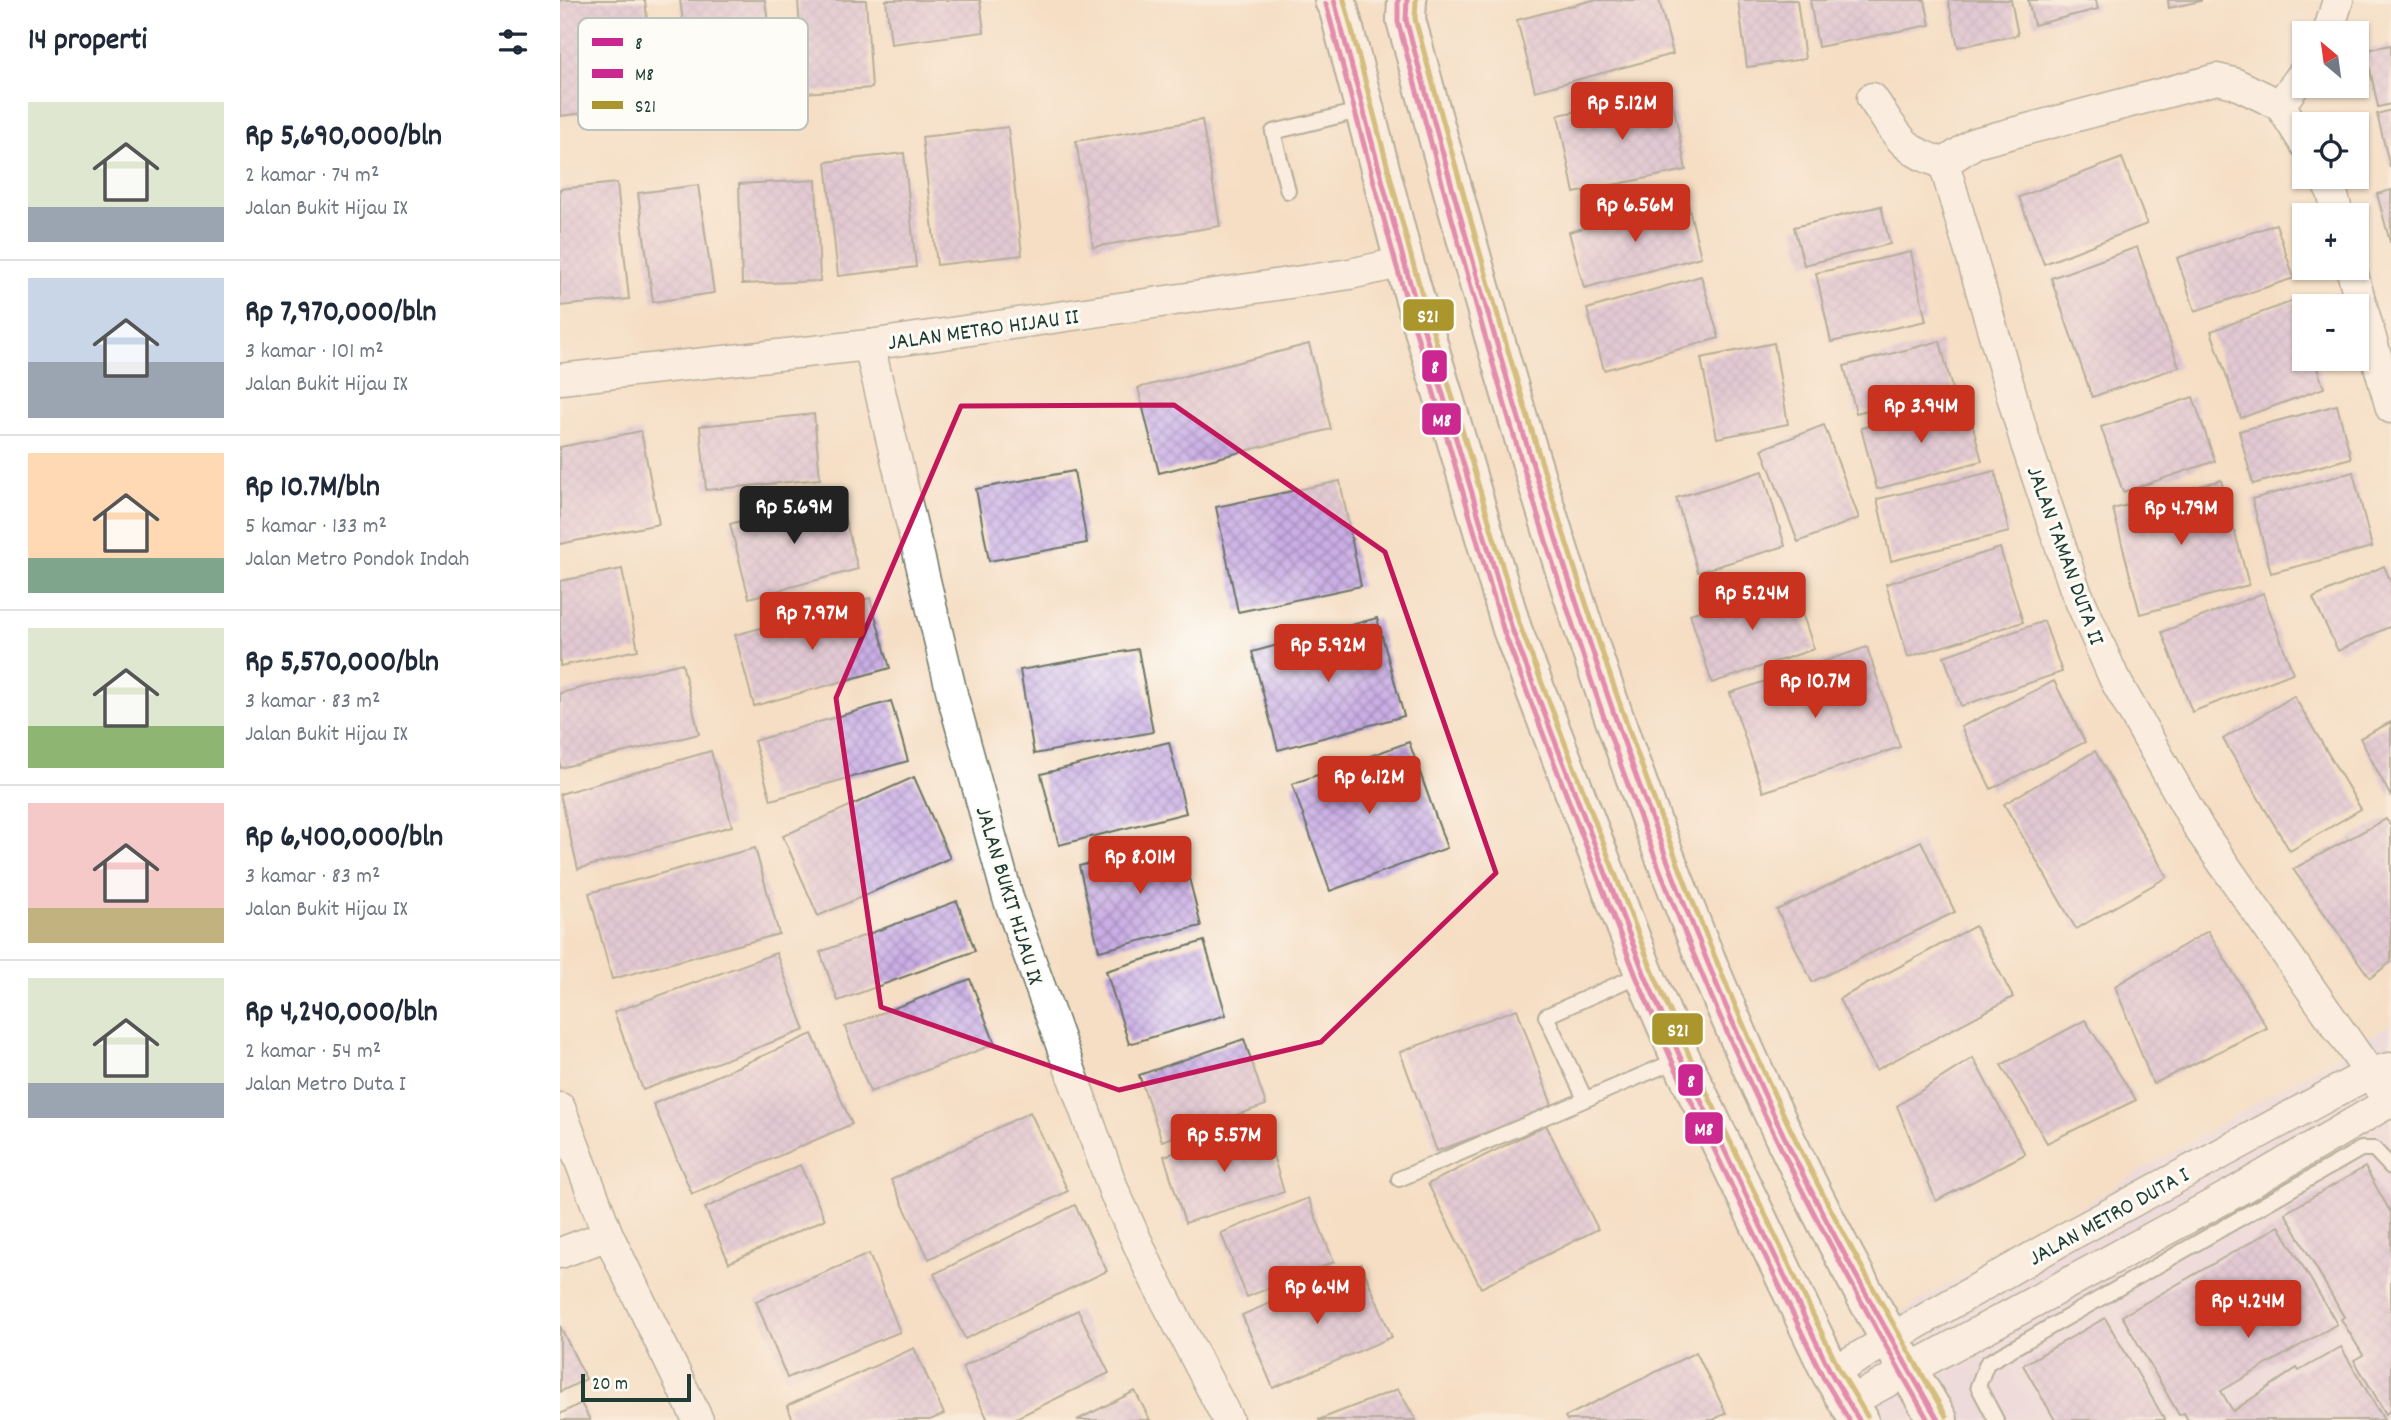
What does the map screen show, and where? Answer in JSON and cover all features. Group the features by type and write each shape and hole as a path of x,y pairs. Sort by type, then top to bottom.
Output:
{"highway":[{"path":"1334,0 1404,262 1512,629 1644,973 1681,1059 1846,1399"},
{"path":"1407,0 1406,20 1566,577 1705,957 1778,1123 1898,1355 1938,1420"}],"street":[{"path":"2332,21 2338,0"},
{"path":"1872,98 1901,139 1919,157 1944,163 1975,143 2217,79 2234,83 2280,105 2292,124"},
{"path":"2280,105 2292,89"},
{"name":"JALAN TAMAN DUTA II","path":"1944,163 2026,444 2075,589 2114,678 2200,830 2381,1071 2390,1102"},
{"name":"JALAN METRO HIJAU II","path":"560,379 869,345 1350,274 1404,262"},
{"path":"2354,280 2391,408"},
{"name":"JALAN BUKIT HIJAU IX","path":"869,345 953,698 1008,898 1114,1191 1149,1268 1228,1420"},
{"name":"JALAN METRO DUTA I","path":"1846,1399 1898,1355 2069,1236 2209,1158 2381,1071"},
{"name":"JALAN METRO DUTA I","path":"1898,1355 1987,1326 2088,1271 2236,1206 2390,1102"},
{"path":"560,1108 608,1235 698,1420"},
{"path":"2209,1158 2236,1206"},
{"path":"560,1253 608,1235"},
{"path":"2069,1236 2088,1271"}],"lane":[{"path":"1288,191 1273,132 1364,109"},
{"path":"1585,1099 1546,1016 1644,973"},
{"path":"1399,1179 1681,1059"},
{"path":"1996,1420 1978,1385 1987,1363 2236,1206 2361,1149 2374,1149 2391,1167"},
{"path":"1987,1326 2003,1354"}],"highlighted area":[{"path":"1174,405 1385,552 1496,873 1321,1042 1119,1090 881,1007 836,698 961,406"}],"shaded area":[{"path":"2391,1024 2391,1420 1846,1420 1812,1365"}],"building":[{"path":"560,0 645,0 647,18 578,18 578,114 560,116"},
{"path":"680,0 765,0 768,18 683,18"},
{"path":"798,0 866,0 872,88 808,93 808,18 799,18"},
{"path":"886,0 980,0 984,32 891,44"},
{"path":"1593,0 1659,0 1673,54 1535,91 1517,20"},
{"path":"1738,0 1797,0 1805,59 1747,67"},
{"path":"1810,0 1925,0 1930,25 1818,47"},
{"path":"1948,0 2011,0 2018,35 1958,47"},
{"path":"2028,0 2096,0 2098,9 2034,25"},
{"path":"2168,0 2201,0 2201,1 2169,8"},
{"path":"2391,45 2391,104 2378,107 2370,69 2370,49"},
{"path":"1671,92 1686,170 1574,193 1558,115"},
{"path":"2391,110 2391,167 2390,167 2377,114"},
{"path":"1202,120 1220,226 1093,247 1076,141"},
{"path":"1008,127 1022,255 937,265 922,137"},
{"path":"904,153 916,267 838,276 826,162"},
{"path":"2122,158 2147,224 2044,264 2019,197"},
{"path":"816,180 820,281 742,284 739,184"},
{"path":"617,183 629,299 560,306 560,189"},
{"path":"698,185 714,293 653,302 638,193"},
{"path":"2391,190 2391,242 2390,242 2377,194"},
{"path":"1687,200 1701,257 1584,288 1569,232"},
{"path":"1881,206 1890,244 1804,265 1794,227"},
{"path":"2276,224 2292,279 2195,311 2177,258"},
{"path":"2137,247 2179,367 2092,397 2051,278"},
{"path":"1911,252 1926,321 1831,342 1816,273"},
{"path":"1701,276 1719,338 1604,370 1587,309"},
{"path":"2292,301 2292,371 2318,371 2324,388 2241,418 2211,331"},
{"path":"1940,341 1952,389 1856,413 1844,366"},
{"path":"1774,343 1788,424 1717,438 1701,358"},
{"path":"1309,344 1331,429 1159,473 1138,388"},
{"path":"2193,397 2215,461 2123,492 2101,427"},
{"path":"1966,400 1982,461 1877,489 1861,428"},
{"path":"2337,405 2351,458 2253,484 2239,431"},
{"path":"814,414 820,479 706,490 700,426"},
{"path":"1824,425 1859,518 1798,542 1762,449"},
{"path":"641,431 659,524 560,544 560,447"},
{"path":"1074,471 1087,543 989,561 976,489"},
{"path":"1763,471 1785,546 1698,572 1676,498"},
{"path":"1995,471 2009,532 1891,561 1877,499"},
{"path":"2353,472 2372,547 2271,573 2252,499"},
{"path":"2221,480 2249,585 2140,614 2113,509"},
{"path":"1340,481 1361,586 1238,612 1216,507"},
{"path":"839,495 858,569 749,598 730,524"},
{"path":"2000,548 2023,622 1908,657 1886,584"},
{"path":"2384,566 2391,582 2391,626 2338,651 2313,598"},
{"path":"622,569 638,650 560,666 560,581"},
{"path":"1792,581 1814,649 1712,683 1690,614"},
{"path":"2263,593 2293,673 2192,712 2162,632"},
{"path":"870,598 890,668 754,706 735,635"},
{"path":"1377,618 1404,716 1278,750 1252,652"},
{"path":"2044,621 2062,672 1961,706 1944,656"},
{"path":"1867,647 1900,747 1763,792 1730,693"},
{"path":"1138,649 1153,732 1034,754 1020,670"},
{"path":"682,663 699,734 560,768 560,693"},
{"path":"2054,681 2085,742 1991,789 1961,727"},
{"path":"2294,696 2361,809 2290,851 2223,739"},
{"path":"891,701 908,761 771,800 754,741"},
{"path":"2391,722 2391,797 2360,738"},
{"path":"1169,742 1186,813 1059,845 1041,774"},
{"path":"1409,742 1447,848 1330,891 1292,784"},
{"path":"711,751 732,826 578,869 560,794"},
{"path":"2095,751 2167,877 2076,929 2004,804"},
{"path":"914,777 950,858 818,916 783,836"},
{"path":"2386,819 2391,826 2391,962 2370,978 2293,869"},
{"path":"1180,841 1201,926 1099,951 1079,866"},
{"path":"1921,841 1955,912 1812,982 1777,910"},
{"path":"755,848 779,934 612,979 589,893"},
{"path":"957,901 975,951 838,1001 820,952"},
{"path":"1975,926 2013,997 1876,1070 1839,999"},
{"path":"2208,931 2267,1028 2153,1084 2115,986"},
{"path":"1204,941 1226,1015 1129,1044 1106,971"},
{"path":"776,953 805,1030 643,1090 614,1012"},
{"path":"970,979 995,1044 870,1092 845,1027"},
{"path":"1517,1009 1553,1108 1437,1151 1400,1052"},
{"path":"2085,1020 2136,1100 2047,1143 2001,1065"},
{"path":"812,1034 852,1124 692,1194 653,1104"},
{"path":"1244,1039 1266,1105 1162,1141 1139,1075"},
{"path":"1973,1058 2025,1154 1936,1201 1897,1106"},
{"path":"1030,1112 1068,1191 929,1259 891,1180"},
{"path":"1264,1125 1284,1192 1185,1223 1164,1156"},
{"path":"1546,1125 1598,1229 1481,1288 1428,1184"},
{"path":"800,1165 825,1219 729,1263 705,1208"},
{"path":"2365,1167 2391,1213 2391,1410 2386,1414 2354,1360 2363,1355 2341,1319 2344,1317 2285,1213"},
{"path":"1308,1198 1334,1262 1247,1297 1221,1233"},
{"path":"1075,1205 1107,1271 965,1339 934,1274"},
{"path":"2279,1226 2337,1324 2221,1391 2233,1411 2297,1368 2299,1371 2341,1347 2384,1420 2188,1420 2184,1413 2179,1415 2122,1316"},
{"path":"869,1254 900,1332 787,1378 756,1301"},
{"path":"1361,1264 1392,1337 1273,1388 1242,1315"},
{"path":"1078,1310 1109,1373 1012,1420 988,1420 962,1367"},
{"path":"2105,1318 2165,1420 2055,1420 2023,1365"},
{"path":"560,1326 586,1379 560,1392"},
{"path":"914,1348 944,1414 930,1420 793,1420 787,1406"},
{"path":"1696,1352 1726,1413 1713,1420 1567,1420 1565,1417"},
{"path":"1398,1389 1416,1420 1318,1420"},
{"path":"1135,1391 1150,1420 1077,1420"},
{"path":"581,1403 590,1420 560,1420 560,1414"}],"transit line":[{"name":"8","path":"1334,0 1404,262 1512,629 1644,973 1681,1059 1831,1373 1859,1420"},
{"name":"S21","path":"1344,0 1412,260 1520,626 1652,970 1689,1055 1839,1369 1867,1416"},
{"name":"M8","path":"1398,0 1398,22 1512,430 1598,700 1646,833 1698,965 1775,1136 1838,1259 1928,1420"},
{"name":"8","path":"1407,0 1406,20 1521,426 1607,694 1654,826 1706,958 1781,1130 1845,1256 1938,1420"},
{"name":"S21","path":"1416,0 1415,19 1530,424 1615,691 1663,823 1714,954 1789,1126 1853,1252 1946,1416"},
{"name":"M8","path":"1326,4 1396,264 1504,632 1636,976 1673,1063 1823,1377 1849,1420"}]}
